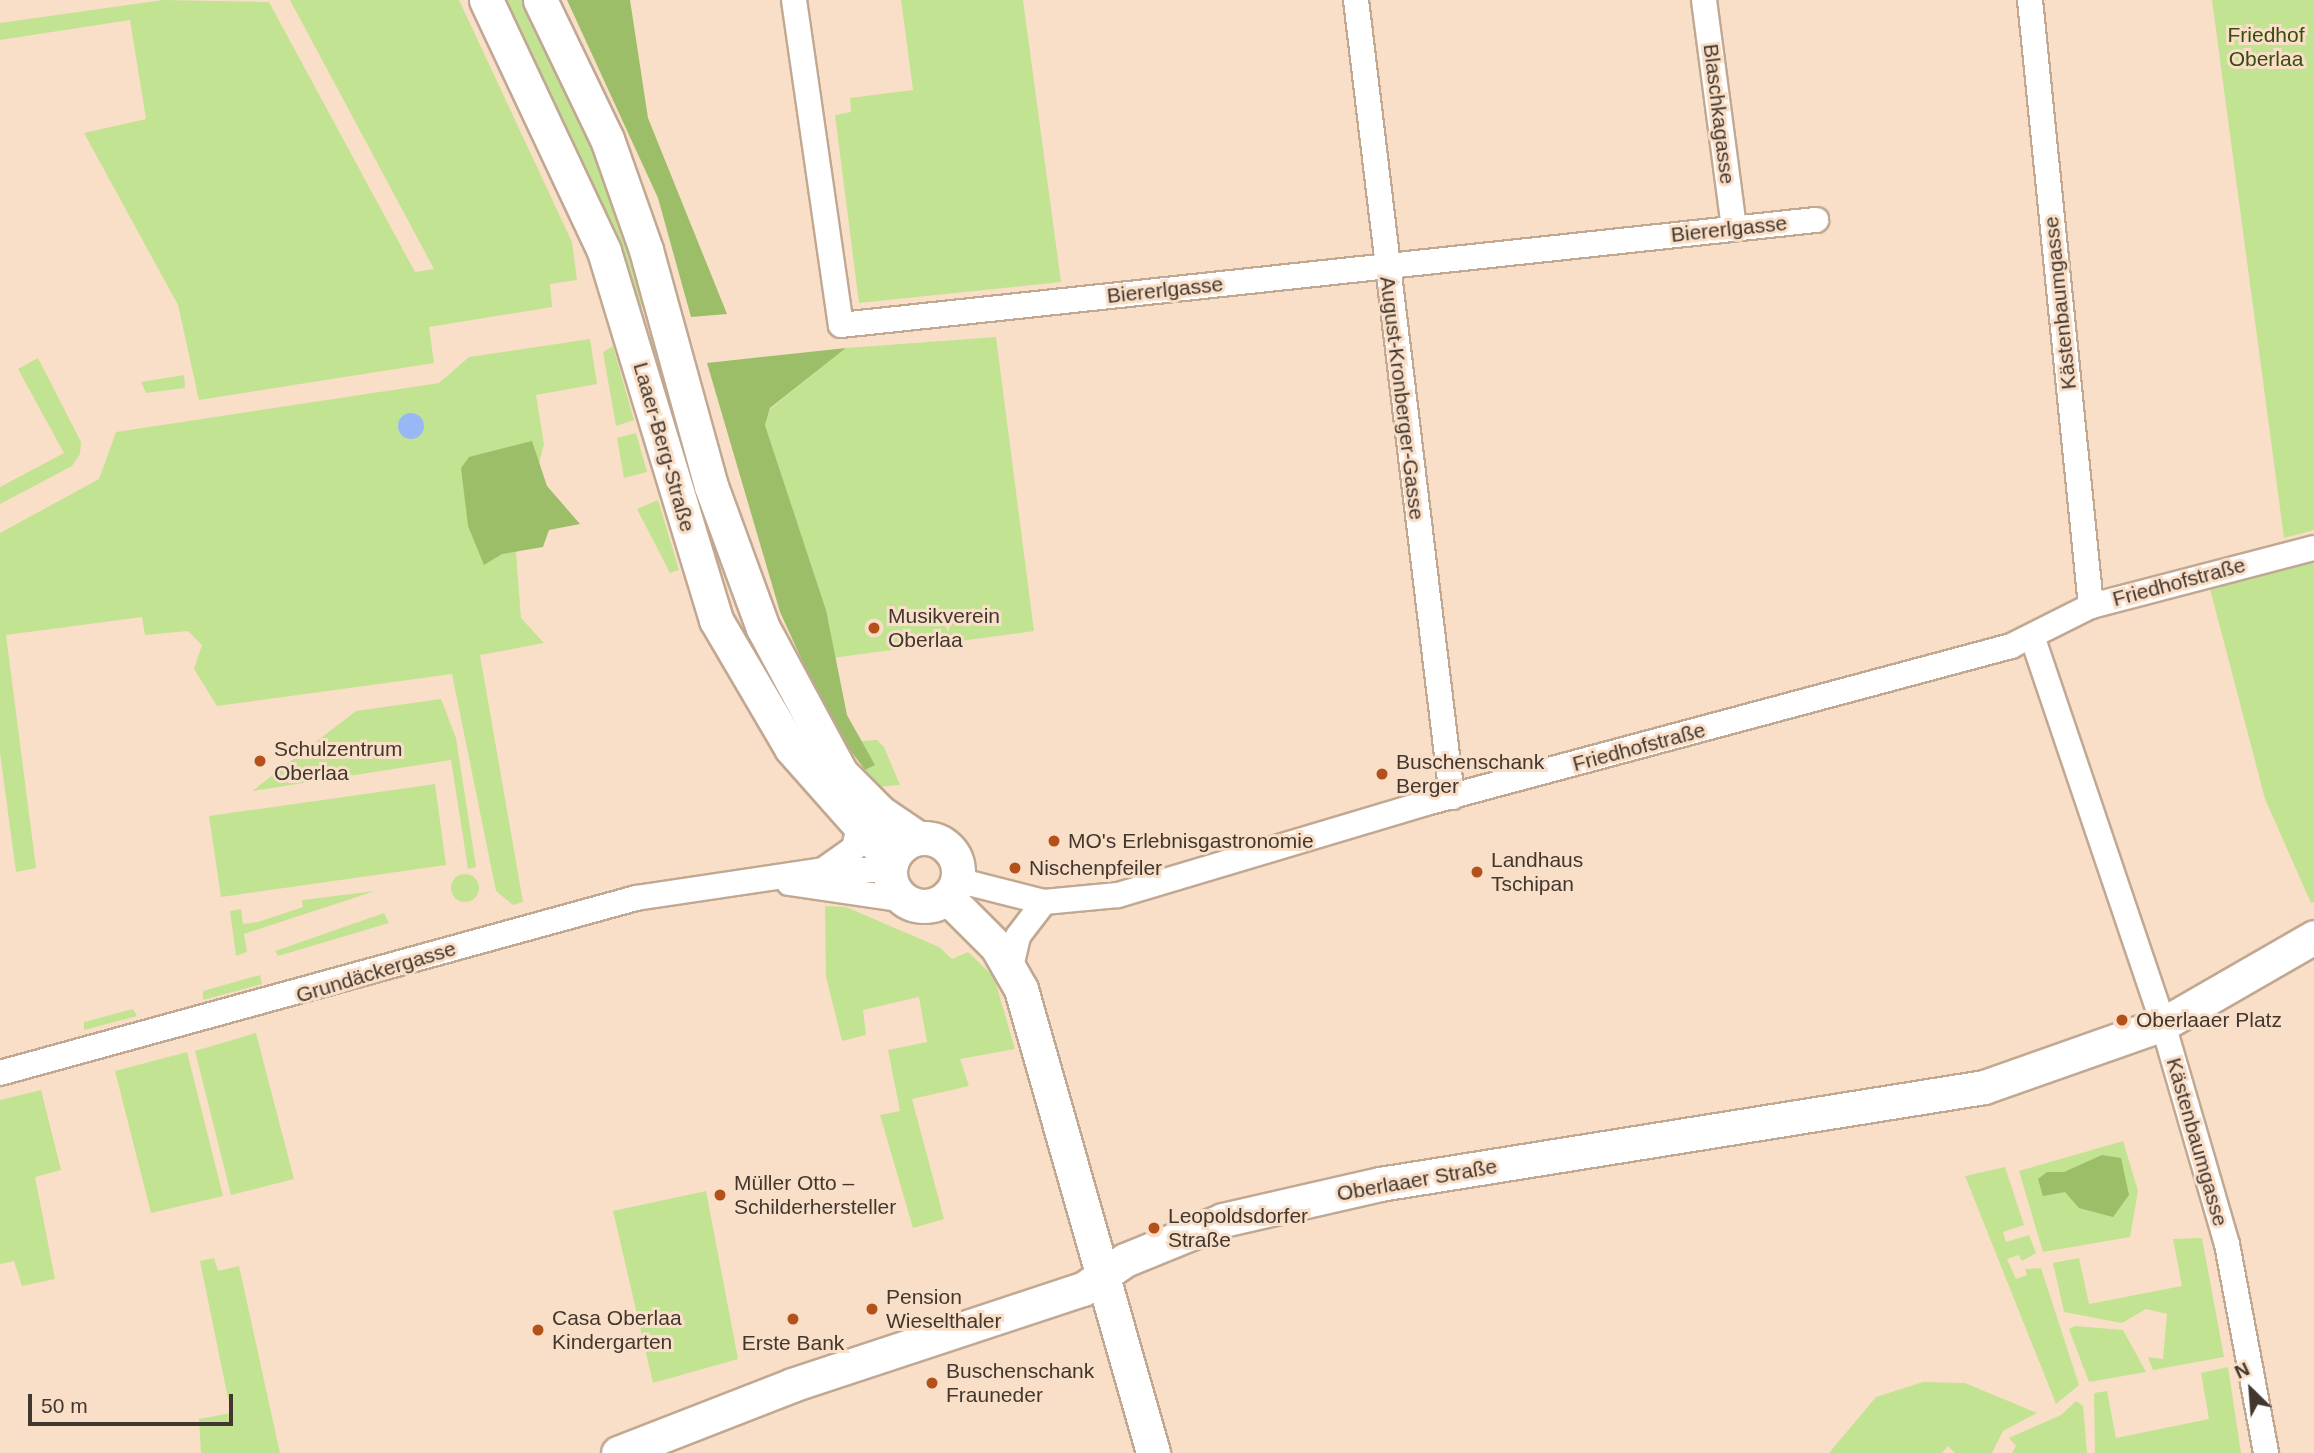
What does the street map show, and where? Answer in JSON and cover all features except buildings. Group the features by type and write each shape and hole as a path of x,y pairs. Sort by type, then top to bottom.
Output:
{"main road":[{"name":"Laaer-Berg-Straße","path":"486,0 604,251 716,620 791,748 891,866"},
{"name":"Laaer-Berg-Straße","path":"540,0 607,139 639,228 711,486 763,628 841,773 881,813 918,838"},
{"path":"952,888 934,905 905,900 891,866 918,838 950,850 952,888 1011,967 1104,1275 1153,1453"},
{"path":"2163,1024 2312,940"},
{"name":"Oberlaaer Straße","path":"618,1453 792,1385 1083,1289 1161,1243 1262,1211 1380,1184 1984,1087 2163,1024"}],"street":[{"name":"Biererlgasse","path":"794,0 841,325 1816,220"},
{"name":"August-Kronberger-Gasse","path":"1356,0 1452,797"},
{"name":"Blaschkagasse","path":"1704,0 1734,227"},
{"name":"Kästenbaumgasse","path":"2030,0 2091,606"},
{"name":"Friedhofstraße","path":"952,888 1044,902 1118,895 1452,797 2033,639 2091,606 2314,548"},
{"name":"Kästenbaumgasse","path":"2033,639 2163,1024 2227,1244 2266,1453"},
{"name":"Grundäckergasse","path":"822,870 854,848 859,826"},
{"name":"Grundäckergasse","path":"0,1073 636,898 754,878 891,866"},
{"name":"Grundäckergasse","path":"754,878 905,900"},
{"path":"1011,967 1018,936 1044,902"}],"green space":[{"path":"163,0 269,2 415,272 434,269 290,0 459,0 572,242 577,280 550,284 552,307 429,327 434,363 199,400 178,305 84,133 146,119 130,20 0,40 0,23"},
{"path":"505,0 522,0 594,154 646,305 639,308 606,216"},
{"path":"567,0 630,0 648,118 727,314 691,317 658,198"},
{"path":"901,0 1023,0 1061,282 859,303 835,115 851,112 850,98 913,90"},
{"name":"Friedhof Oberlaa","path":"2212,0 2314,0 2314,530 2284,538"},
{"path":"996,337 1034,631 832,658 826,610 765,425 770,409 846,348"},
{"path":"590,339 597,384 536,395 544,444 516,553 521,618 544,643 480,655 523,902 513,905 496,891 452,674 217,706 194,669 202,645 188,631 145,635 142,617 6,635 36,868 16,872 0,753 0,533 99,479 116,432 439,383 469,357"},
{"path":"613,346 634,420 616,426 603,352"},
{"path":"846,348 770,408 765,425 826,610 847,715 875,765 865,770 832,726 780,612 707,363"},
{"path":"38,358 81,442 80,454 72,466 0,504 0,487 64,453 18,369"},
{"path":"184,375 185,388 146,393 141,382"},
{"path":"636,433 647,472 624,478 617,438"},
{"path":"532,441 547,486 580,524 549,530 543,547 502,554 484,565 468,526 461,468 469,457"},
{"path":"658,500 679,570 670,573 637,509"},
{"path":"2314,561 2314,902 2311,903 2265,799 2209,585"},
{"path":"441,699 456,738 476,867 468,869 451,760 252,791 356,711"},
{"path":"877,740 884,747 900,785 878,787 865,770 875,765 861,741"},
{"path":"435,784 446,865 221,897 209,816"},
{"path":"465,874 475,878 479,888 475,898 465,902 455,898 451,888 455,878"},
{"path":"375,891 244,934 247,952 236,956 230,911 241,909 243,924 258,922 303,907 302,900"},
{"path":"825,906 846,907 939,947 952,959 968,952 994,977 1015,1049 960,1059 969,1086 912,1099 944,1219 913,1228 880,1115 900,1111 888,1050 927,1042 919,997 863,1010 866,1035 842,1041 826,977"},
{"path":"384,913 389,923 278,956 275,951"},
{"path":"260,975 262,984 203,1000 203,991"},
{"path":"133,1009 137,1016 84,1030 84,1022"},
{"path":"256,1033 294,1179 231,1195 195,1051"},
{"path":"187,1052 223,1196 151,1213 115,1071"},
{"path":"41,1090 61,1170 35,1177 55,1279 22,1286 14,1261 0,1264 0,1100"},
{"path":"2123,1141 2138,1191 2130,1237 2043,1252 2019,1171"},
{"path":"2102,1155 2121,1158 2129,1195 2113,1217 2079,1208 2065,1192 2043,1196 2038,1179 2047,1172 2064,1172"},
{"path":"2005,1167 2024,1225 2003,1232 2006,1242 2029,1235 2036,1253 2022,1261 2019,1255 2007,1259 2016,1279 2027,1275 2025,1269 2041,1268 2079,1385 2056,1404 1965,1176"},
{"path":"706,1191 738,1359 653,1383 613,1211"},
{"path":"2202,1238 2224,1357 2153,1370 2148,1357 2163,1359 2167,1314 2146,1309 2122,1323 2064,1312 2053,1263 2079,1258 2089,1304 2182,1286 2173,1239"},
{"path":"214,1258 218,1271 239,1266 280,1453 201,1453 199,1419 231,1413 200,1261"},
{"path":"2075,1326 2123,1330 2146,1372 2089,1382 2069,1329"},
{"path":"2228,1367 2241,1453 2095,1453 2094,1393 2107,1391 2116,1438 2209,1419 2201,1373"},
{"path":"1923,1382 1965,1383 2037,1413 2003,1431 1992,1453 1955,1453 1948,1446 1942,1453 1829,1453 1876,1397"},
{"path":"2076,1401 2083,1406 2087,1453 2012,1453 2016,1446 2009,1438 2061,1415"}],"water":[{"path":"411,413 421,416 424,426 421,436 411,439 401,436 398,426 401,416"}],"place":[{"name":"Musikverein Oberlaa","path":"874,628"},
{"name":"Schulzentrum Oberlaa","path":"260,761"},
{"name":"Buschenschank Berger","path":"1382,774"},
{"name":"MO's Erlebnisgastronomie","path":"1054,841"},
{"name":"Nischenpfeiler","path":"1015,868"},
{"name":"Landhaus Tschipan","path":"1477,872"},
{"name":"Oberlaaer Platz","path":"2122,1020"},
{"name":"Müller Otto – Schilderhersteller","path":"720,1195"},
{"name":"Leopoldsdorfer Straße","path":"1154,1228"},
{"name":"Pension Wieselthaler","path":"872,1309"},
{"name":"Erste Bank","path":"793,1319"},
{"name":"Casa Oberlaa Kindergarten","path":"538,1330"},
{"name":"Buschenschank Frauneder","path":"932,1383"}]}
